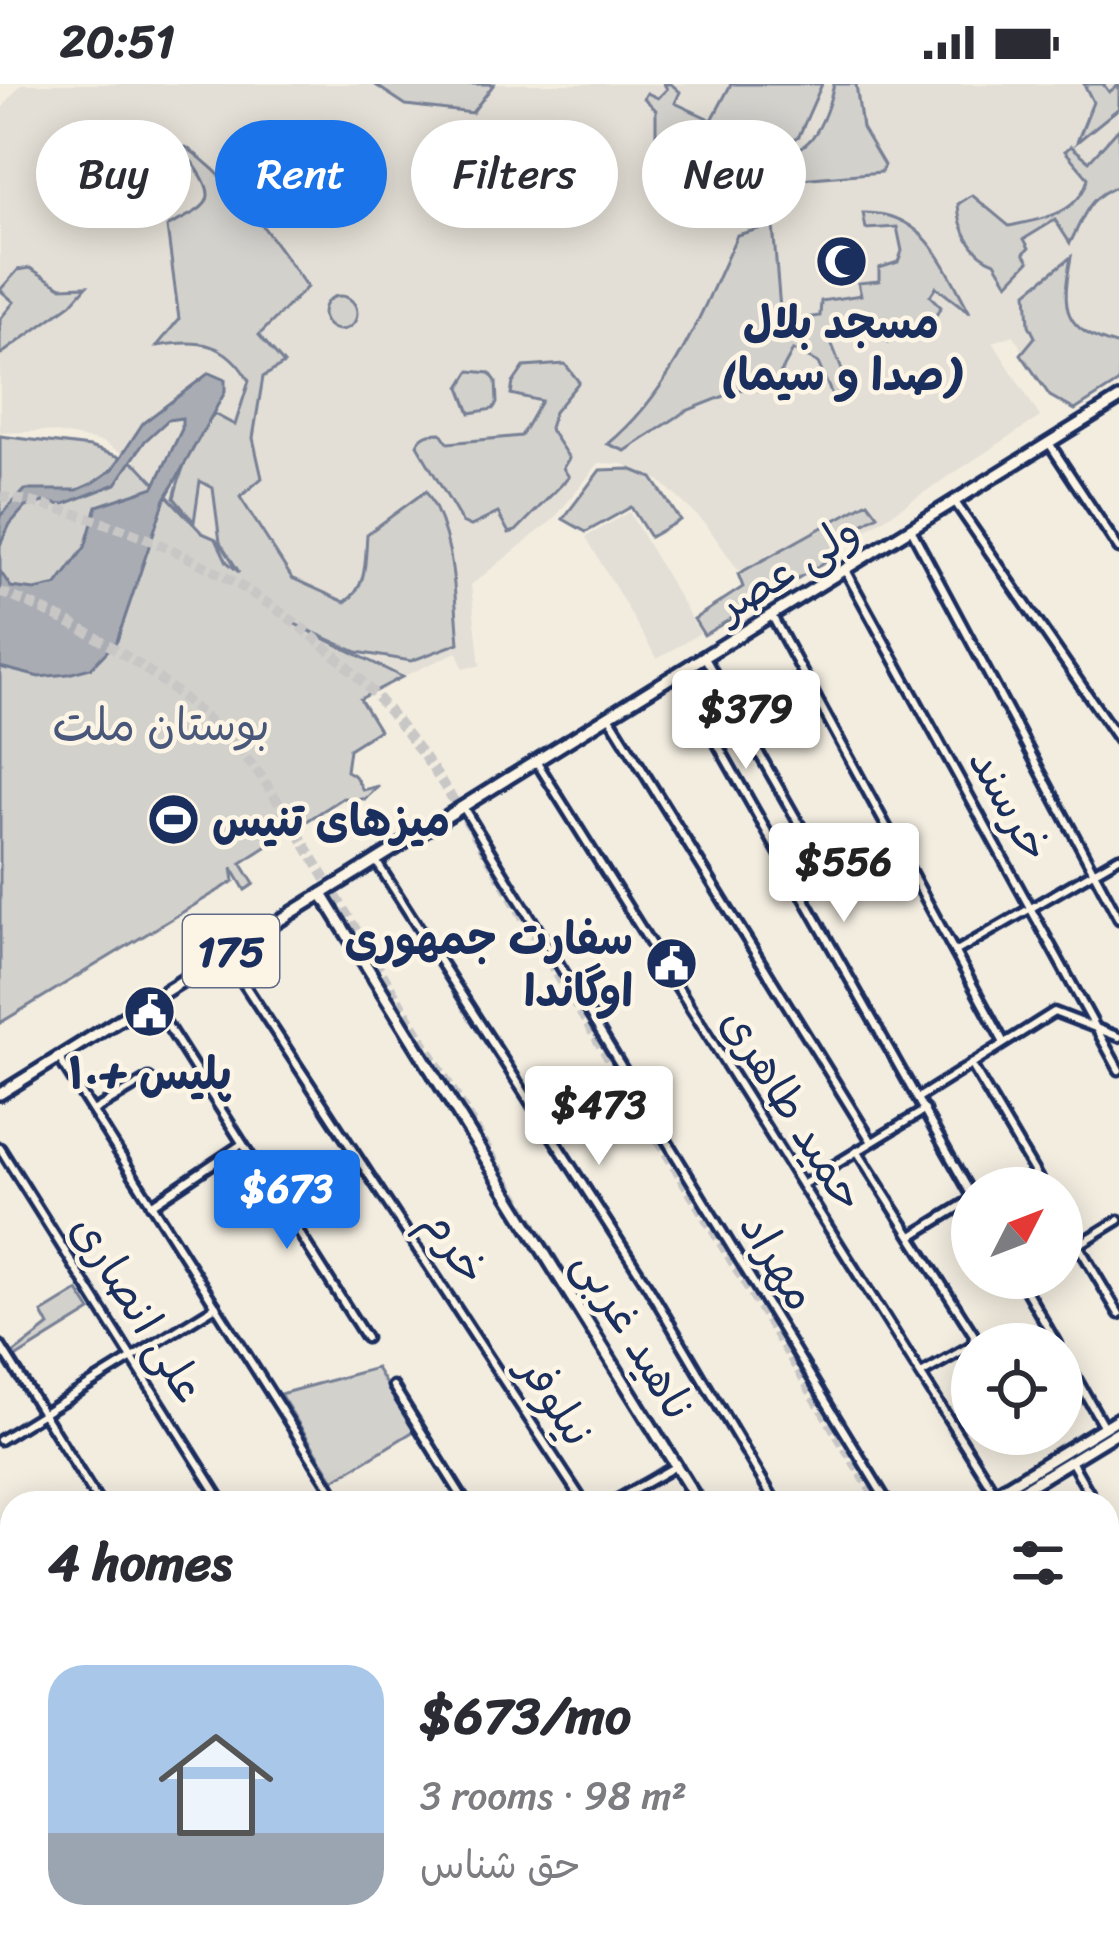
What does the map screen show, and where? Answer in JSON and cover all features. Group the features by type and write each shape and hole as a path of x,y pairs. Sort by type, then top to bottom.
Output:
{"main road":[{"name":"ولی عصر","path":"0,1094 1119,399"},
{"name":"ناهید غربی","path":"322,894 692,1491"},
{"path":"1026,1491 1119,1418"},
{"path":"1010,1491 1119,1431"}],"street":[{"path":"1049,443 1119,548"},
{"path":"955,502 1119,740"},
{"path":"910,529 1119,919"},
{"name":"خرسند","path":"845,570 1119,1070"},
{"path":"772,616 1004,1043"},
{"path":"704,658 824,866"},
{"path":"678,674 956,1167"},
{"path":"609,716 872,1142"},
{"name":"حمید طاهری","path":"536,761 994,1491"},
{"name":"مهراد","path":"463,807 881,1491"},
{"path":"955,952 1119,857"},
{"path":"376,861 626,1251 769,1491"},
{"name":"خرم","path":"225,955 474,1333"},
{"path":"152,1001 366,1338"},
{"path":"918,1098 1054,1012 1119,1036"},
{"path":"59,1058 332,1491"},
{"path":"970,1064 1031,1167"},
{"path":"93,1112 149,1078"},
{"path":"802,1185 925,1110"},
{"path":"152,1205 242,1144"},
{"name":"علی انصاری","path":"0,1148 215,1491"},
{"path":"857,1151 962,1323"},
{"path":"912,1236 951,1211"},
{"path":"1083,1242 1119,1220"},
{"path":"1083,1253 1119,1314"},
{"path":"0,1440 216,1306"},
{"name":"نیلوفر","path":"474,1333 576,1491"},
{"path":"0,1345 92,1491"},
{"path":"921,1374 951,1356"},
{"path":"393,1386 458,1491"},
{"path":"1083,1390 1104,1427"},
{"path":"1068,1456 1088,1491"},
{"path":"632,1491 676,1466"}],"shaded area":[{"path":"21,84 1119,84 1119,374 1035,375 1014,335 993,342 1040,417 759,600 705,523 660,481 623,464 599,463 553,520 471,585 480,666 463,668 457,652 402,677 288,623 227,562 216,539 202,533 134,460 103,442 45,431 0,433 0,111"},
{"path":"209,373 225,380 225,392 165,499 117,641 91,668 68,674 39,677 0,667 0,571 11,587 35,590 57,585 85,547 97,506 154,487 182,429 182,418 168,420 145,441 116,484 62,505 44,502 25,507 0,545 0,516 25,490 77,490 93,483 113,469 143,423"},
{"path":"629,512 700,633 657,659 586,537"}],"green space":[{"path":"374,84 494,84 472,113 406,105"},
{"path":"664,84 680,92 675,103 712,120 656,120 656,110 644,98 647,93 658,98 667,89"},
{"path":"731,84 822,84 806,120 712,120"},
{"path":"834,84 856,84 862,128 884,165 881,172 806,179 806,144 826,111"},
{"path":"1084,84 1103,84 1109,92 1119,85 1119,108 1077,142 1093,102"},
{"path":"1119,128 1119,186 1094,201 1070,243 1055,220 1024,239 1029,261 1008,283 995,262 968,239 958,204 972,195 1009,226 1057,213 1076,200 1088,178 1065,151 1071,146 1089,161"},
{"name":"بوستان ملت","path":"191,151 215,172 215,228 264,228 307,287 259,335 284,364 263,377 253,438 262,478 240,497 292,578 345,602 362,580 367,534 426,491 448,545 459,643 411,661 357,652 295,624 402,677 360,699 379,730 349,749 346,771 363,790 379,786 365,799 343,798 241,863 254,884 245,890 232,868 234,881 0,1023 0,436 90,447 138,465 202,533 216,539 227,562 239,572 220,542 213,488 200,481 194,522 174,498 200,434 214,414 235,425 249,381 231,358 210,346 157,346 179,319 167,228 191,228 191,213 208,195"},
{"path":"863,213 885,215 918,231 941,260 970,313 936,287 930,296 941,307 930,325 889,342 878,327 831,342 848,385 833,397 818,363 793,350 771,391 742,389 686,411 625,451 608,444 651,400 668,374 737,235 773,228 781,321 820,316 821,301 861,295 858,283 879,281 879,268 898,262 902,251 897,227 866,229"},
{"path":"1071,257 1066,291 1070,315 1086,333 1119,346 1119,382 1075,410 1050,396 1021,354 1035,337 1029,325 1027,292"},
{"path":"30,268 61,287 87,286 71,304 0,355 0,319 14,302 0,290 18,270"},
{"path":"340,296 352,301 357,313 352,325 340,330 328,325 323,313 328,301"},
{"path":"565,364 579,382 554,412 549,428 569,458 563,468 569,477 516,531 509,533 498,513 471,526 462,522 417,445 419,441 437,433 448,443 521,436 541,401 511,394 513,383 524,367"},
{"path":"470,371 490,373 496,381 493,409 470,413 460,387"},
{"path":"630,469 652,478 680,520 650,537 631,507 586,532 563,519 600,470"},
{"path":"868,502 878,515 834,541 838,547 830,559 704,635 694,619 743,587 738,574"},
{"path":"78,1291 91,1311 15,1358 13,1354 49,1326 42,1313"},
{"path":"376,1368 414,1431 334,1480 280,1394"}],"tunnel":[{"path":"0,496 92,519 182,554 304,629 373,693 459,809 872,1491"},
{"path":"0,592 70,623 137,663 199,711 253,766 295,828 586,1313"}],"place":[{"name":"مسجد بلال (صدا و سیما)","path":"841,261"},
{"name":"میزهای تنیس","path":"173,820"},
{"name":"سفارت جمهوری اوگاندا","path":"672,964"},
{"name":"پلیس +۱۰","path":"150,1012"}]}
